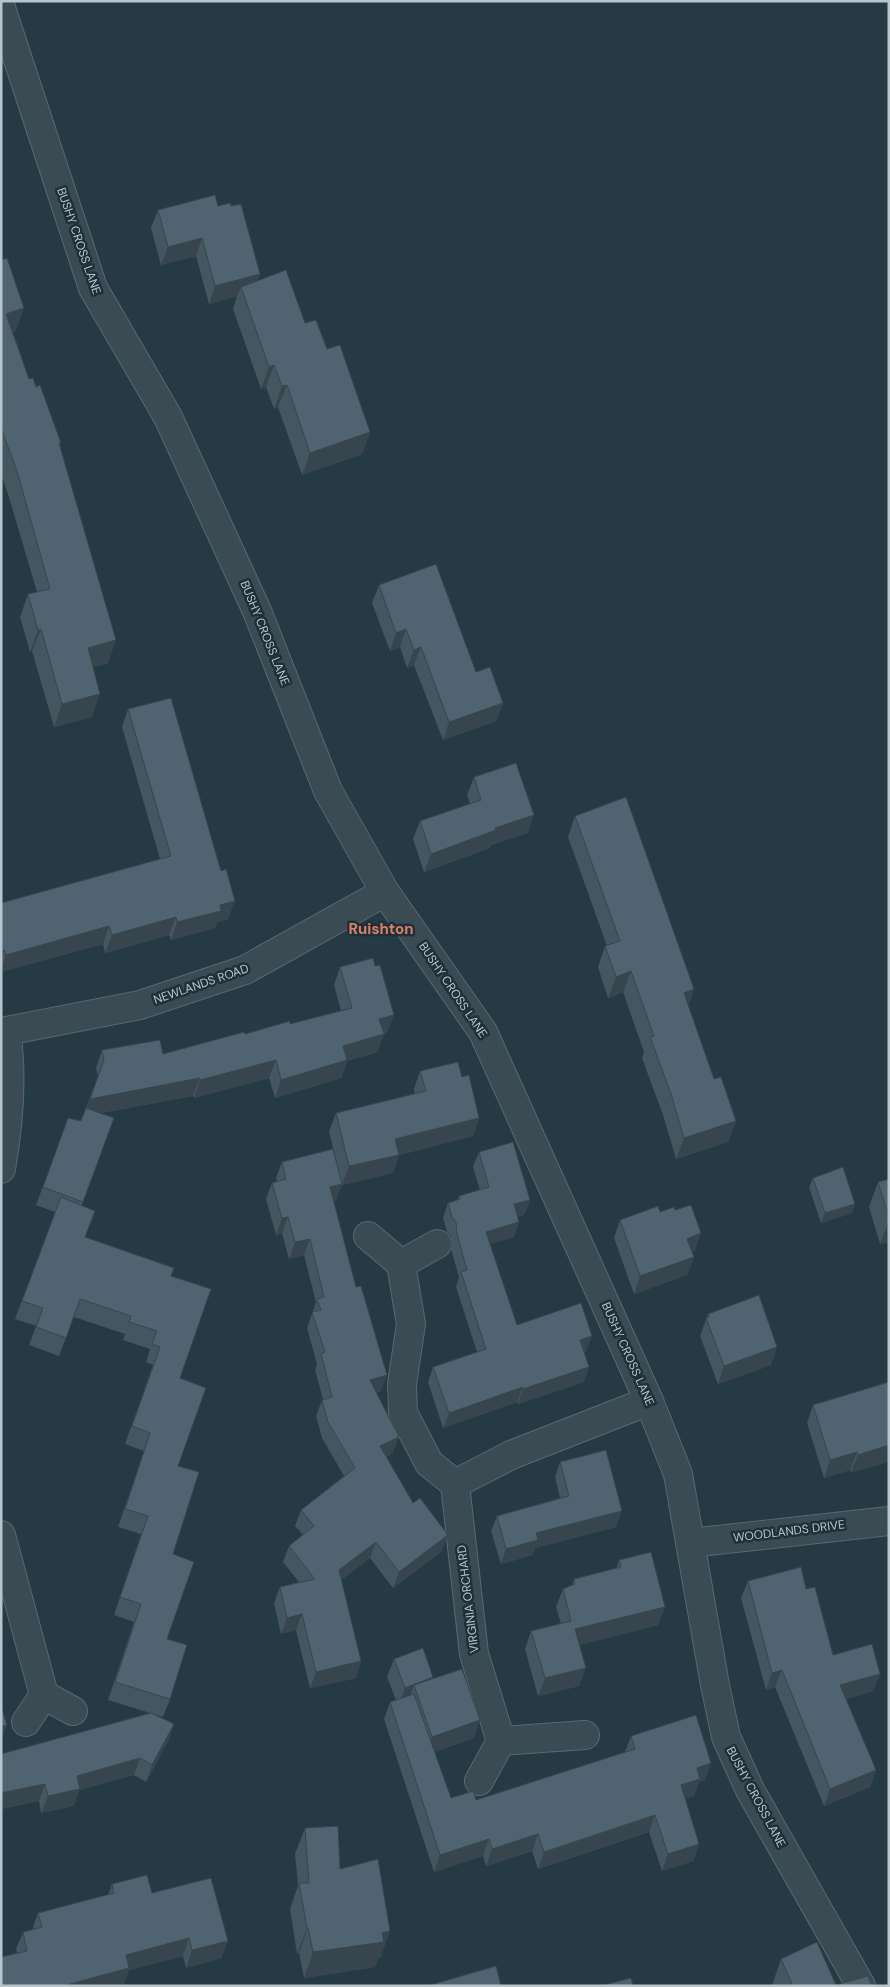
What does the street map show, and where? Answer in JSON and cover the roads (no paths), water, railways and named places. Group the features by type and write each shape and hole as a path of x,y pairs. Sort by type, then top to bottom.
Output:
{"street":[{"name":"BUSHY CROSS LANE","path":"1,8 9,61 93,288 168,417 258,611 328,791 385,892 483,1032 649,1401 678,1474 714,1685 726,1737 750,1790 861,1986"},
{"name":"NEWLANDS ROAD","path":"4,1031 140,1005 245,970 385,892"},
{"path":"1,1169 6,1142 10,1079 4,1031"},
{"path":"368,1236 400,1264 412,1324 402,1384 403,1413 429,1463 454,1484 511,1455 649,1401"},
{"path":"400,1264 437,1244"},
{"name":"VIRGINIA ORCHARD","path":"454,1484 474,1654 501,1741"},
{"name":"WOODLANDS DRIVE","path":"690,1543 889,1521"},
{"path":"1,1535 44,1695 73,1711"},
{"path":"26,1722 44,1695"},
{"path":"479,1781 501,1741 585,1735"}],"district":[{"name":"Ruishton","path":"381,929"}]}
